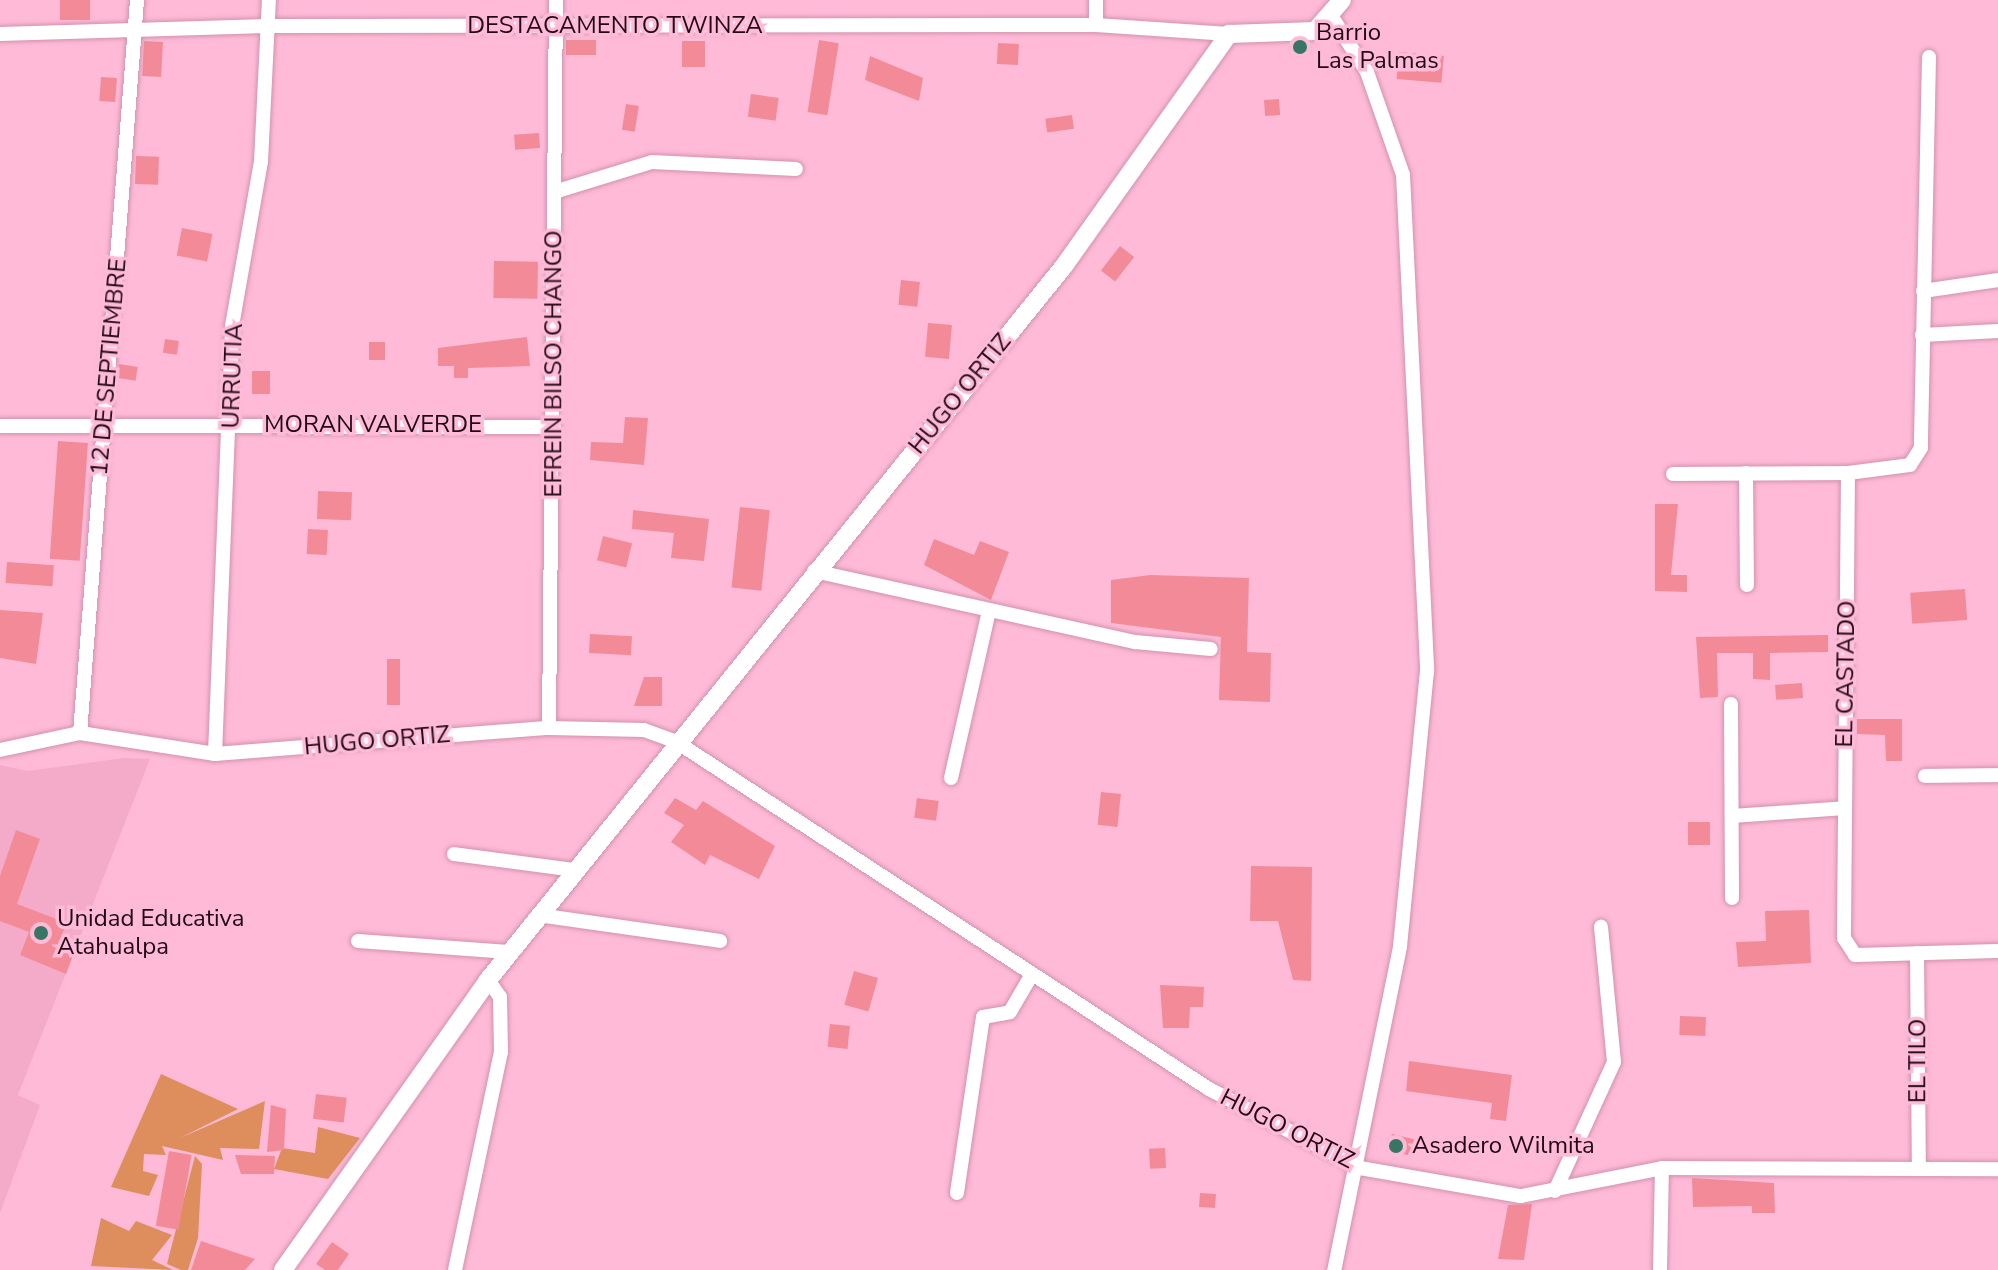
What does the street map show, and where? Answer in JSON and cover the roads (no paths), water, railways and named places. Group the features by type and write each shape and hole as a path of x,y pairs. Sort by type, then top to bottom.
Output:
{"street":[{"name":"12 DE SEPTIEMBRE","path":"80,733 137,0"},
{"name":"URRUTIA","path":"215,754 232,424 232,326 261,162 269,0"},
{"name":"EFREIN BILSO CHANGO","path":"549,728 556,0"},
{"path":"1096,0 1096,25"},
{"path":"1229,34 1315,31 1332,17 1342,0"},
{"path":"1332,17 1367,72 1403,175 1427,671 1400,947 1360,1168 1334,1270"},
{"name":"DESTACAMENTO TWINZA","path":"0,34 267,26 1096,25 1229,34"},
{"name":"HUGO ORTIZ","path":"675,741 1064,266 1229,34"},
{"path":"1673,474 1848,473 1918,458 1929,57"},
{"path":"554,192 652,162 796,169"},
{"path":"1923,291 1998,280"},
{"path":"1922,335 1998,331"},
{"name":"MORAN VALVERDE","path":"0,426 232,424 554,427"},
{"path":"1746,473 1747,585"},
{"name":"EL CASTADO","path":"1848,473 1846,949 1917,953"},
{"path":"814,571 1135,642 1211,649"},
{"path":"951,778 989,611"},
{"path":"1731,704 1732,898"},
{"name":"HUGO ORTIZ","path":"80,733 215,754 549,728 629,727 675,741 1209,1089 1360,1168 1506,1194 1555,1191 1662,1168 1998,1169"},
{"path":"0,750 80,733"},
{"path":"283,1270 488,980 675,741"},
{"path":"1925,776 1998,775"},
{"path":"1732,816 1845,808"},
{"path":"454,854 574,870"},
{"path":"538,915 720,941"},
{"path":"1555,1191 1614,1062 1601,927"},
{"path":"358,941 509,952"},
{"path":"1917,953 1998,951"},
{"name":"EL TILO","path":"1917,953 1919,1169"},
{"path":"957,1193 983,1017 1010,1012 1032,974"},
{"path":"455,1270 501,1052 500,997 488,980"},
{"path":"1660,1270 1662,1168"}],"place":[{"name":"Barrio Las Palmas","path":"1300,47"},
{"name":"Unidad Educativa Atahualpa","path":"41,933"},
{"name":"Asadero Wilmita","path":"1396,1146"}]}
